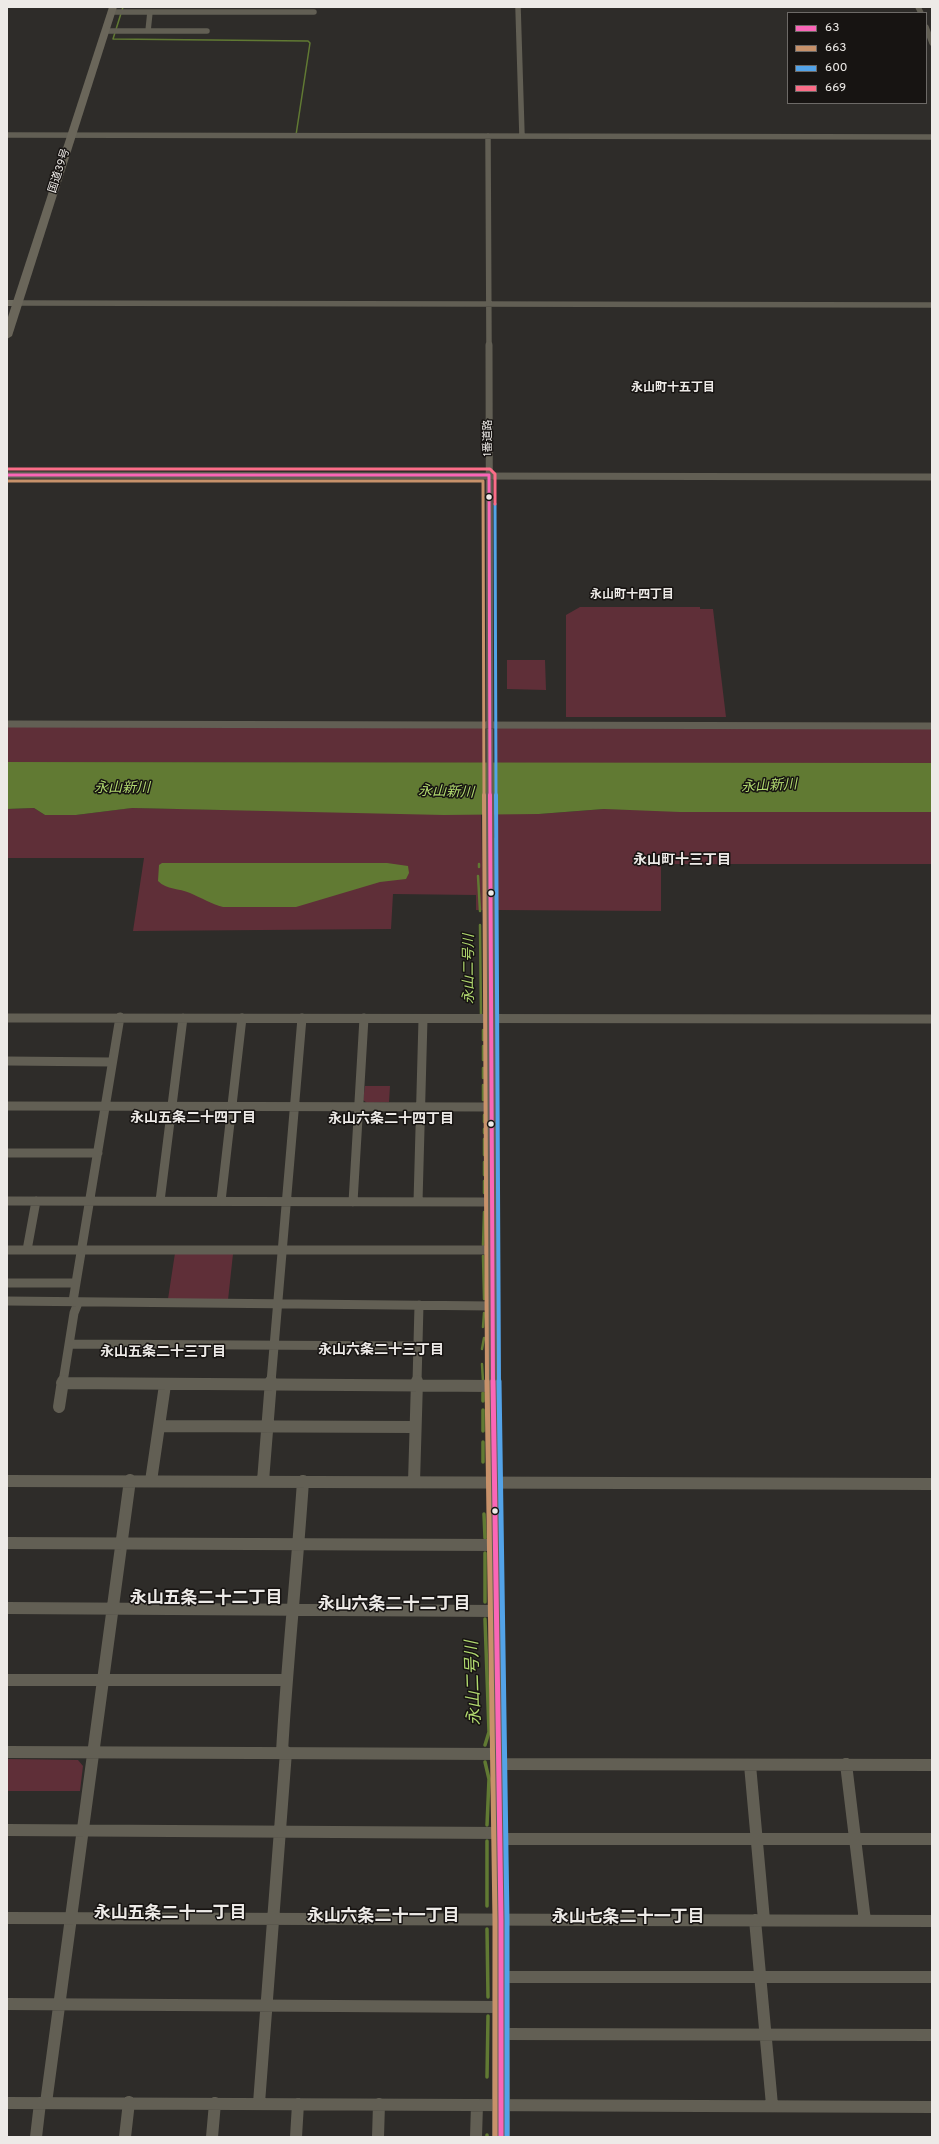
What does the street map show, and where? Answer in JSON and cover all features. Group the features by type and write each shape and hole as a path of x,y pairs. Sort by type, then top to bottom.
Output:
{"highway":[{"name":"国道39号","path":"7,336 12,303 72,135 112,9"}],"street":[{"path":"518,7 522,136"},
{"path":"112,9 150,12 168,9 303,10 314,12"},
{"path":"148,31 150,12"},
{"path":"927,30 932,43"},
{"path":"105,31 207,31"},
{"path":"635,129 636,136"},
{"path":"7,135 930,138"},
{"name":"1番道路","path":"488,136 490,838"},
{"path":"12,303 932,304"},
{"path":"7,475 932,477"},
{"path":"7,724 932,726"},
{"path":"490,838 492,1306 501,1920 501,2137"},
{"path":"59,1407 70,1344 76,1282 120,1017"},
{"path":"7,1018 932,1019"},
{"path":"160,1201 183,1018"},
{"path":"220,1201 242,1018"},
{"path":"263,1481 273,1344 302,1018"},
{"path":"353,1202 364,1018"},
{"path":"418,1202 423,1018"},
{"path":"7,1061 112,1062"},
{"path":"7,1106 491,1107"},
{"path":"7,1152 98,1153"},
{"path":"7,1201 492,1202"},
{"path":"27,1250 36,1201"},
{"path":"7,1250 492,1250"},
{"path":"7,1283 76,1282"},
{"path":"7,1301 492,1306"},
{"path":"414,1482 419,1305"},
{"path":"70,1344 417,1346"},
{"path":"62,1384 493,1386"},
{"path":"151,1481 164,1385"},
{"path":"159,1426 415,1428"},
{"path":"7,1481 130,1480 932,1484"},
{"path":"36,2137 59,2004 130,1480"},
{"path":"259,2103 279,1832 284,1752 286,1680 294,1609 303,1481"},
{"path":"7,1543 496,1545"},
{"path":"7,1608 497,1611"},
{"path":"7,1680 286,1680"},
{"path":"7,1752 284,1752 750,1765 932,1765"},
{"path":"846,1764 865,1921"},
{"path":"750,1765 757,1839 760,1977 772,2106"},
{"path":"7,1830 279,1832 757,1839 932,1839"},
{"path":"7,1918 932,1920"},
{"path":"501,1977 932,1977"},
{"path":"7,2004 501,2007"},
{"path":"502,2034 932,2035"},
{"path":"125,2137 129,2102"},
{"path":"7,2103 129,2102 932,2107"},
{"path":"212,2137 215,2103"},
{"path":"296,2137 298,2104"},
{"path":"378,2137 379,2104"},
{"path":"476,2137 477,2105"}],"shaded area":[{"path":"580,607 700,607 700,609 713,609 726,717 566,717 566,615"},
{"path":"507,660 545,660 546,690 507,689"},
{"path":"7,724 485,725 483,763 7,762"},
{"path":"495,725 932,727 932,763 496,763"},
{"path":"34,808 45,815 76,815 131,808 481,814 483,910 476,910 476,895 393,894 391,929 133,931 144,858 7,858 7,809"},
{"path":"604,809 932,812 932,864 661,864 661,911 496,910 495,814 539,814"},
{"path":"365,1086 390,1086 389,1102 367,1103 363,1100"},
{"path":"175,1253 233,1254 228,1300 168,1299"},
{"path":"7,1759 78,1760 83,1766 80,1791 7,1791"}],"water":[{"name":"永山新川","path":"7,762 932,763 932,812 680,812 604,809 539,814 444,815 132,808 76,815 45,815 34,808 7,809"},
{"path":"162,863 387,863 408,866 409,873 406,879 380,882 296,907 223,907 210,903 186,891 162,884 158,881 159,865"}],"waterway":[{"path":"123,7 113,39 308,41 310,43 296,135"},
{"name":"永山二号川","path":"478,876 480,911"},
{"name":"永山二号川","path":"480,925 481,1014"},
{"name":"永山二号川","path":"483,1030 483,1040"},
{"name":"永山二号川","path":"483,1046 483,1060"},
{"name":"永山二号川","path":"483,1068 483,1078"},
{"name":"永山二号川","path":"483,1085 483,1100"},
{"name":"永山二号川","path":"484,1115 484,1122"},
{"name":"永山二号川","path":"484,1139 484,1155"},
{"name":"永山二号川","path":"484,1162 484,1175"},
{"name":"永山二号川","path":"484,1181 484,1193"},
{"name":"永山二号川","path":"483,1245 484,1212"},
{"name":"永山二号川","path":"483,1256 484,1299"},
{"name":"永山二号川","path":"483,1327 484,1313"},
{"name":"永山二号川","path":"482,1349 484,1338"},
{"name":"永山二号川","path":"482,1364 483,1381"},
{"name":"永山二号川","path":"483,1393 483,1401"},
{"name":"永山二号川","path":"483,1410 483,1431"},
{"name":"永山二号川","path":"483,1442 483,1462"},
{"name":"永山二号川","path":"484,1514 485,1538"},
{"name":"永山二号川","path":"485,1553 485,1602"},
{"name":"永山二号川","path":"485,1619 489,1732 485,1745"},
{"name":"永山二号川","path":"485,1762 489,1779 487,1825"},
{"name":"永山二号川","path":"487,1841 487,1906"},
{"name":"永山二号川","path":"487,1929 488,1997"},
{"name":"永山二号川","path":"487,2077 488,2016"}],"transit line":[{"name":"669","path":"7,469 490,469 495,474 495,504"},
{"name":"63","path":"7,475 489,475 492,1306 501,1920 501,2137"},
{"name":"663","path":"7,481 483,481 486,1306 495,1920 495,2137"},
{"name":"600","path":"495,504 498,1306 507,1920 507,2137"}],"district":[{"name":"永山町十五丁目","path":"673,389"},
{"name":"永山町十四丁目","path":"632,596"},
{"name":"永山町十三丁目","path":"682,861"},
{"name":"永山五条二十四丁目","path":"193,1119"},
{"name":"永山六条二十四丁目","path":"391,1120"},
{"name":"永山六条二十三丁目","path":"381,1351"},
{"name":"永山五条二十三丁目","path":"163,1353"},
{"name":"永山五条二十二丁目","path":"206,1600"},
{"name":"永山六条二十二丁目","path":"394,1606"},
{"name":"永山五条二十一丁目","path":"170,1915"},
{"name":"永山六条二十一丁目","path":"383,1918"},
{"name":"永山七条二十一丁目","path":"628,1919"}]}
